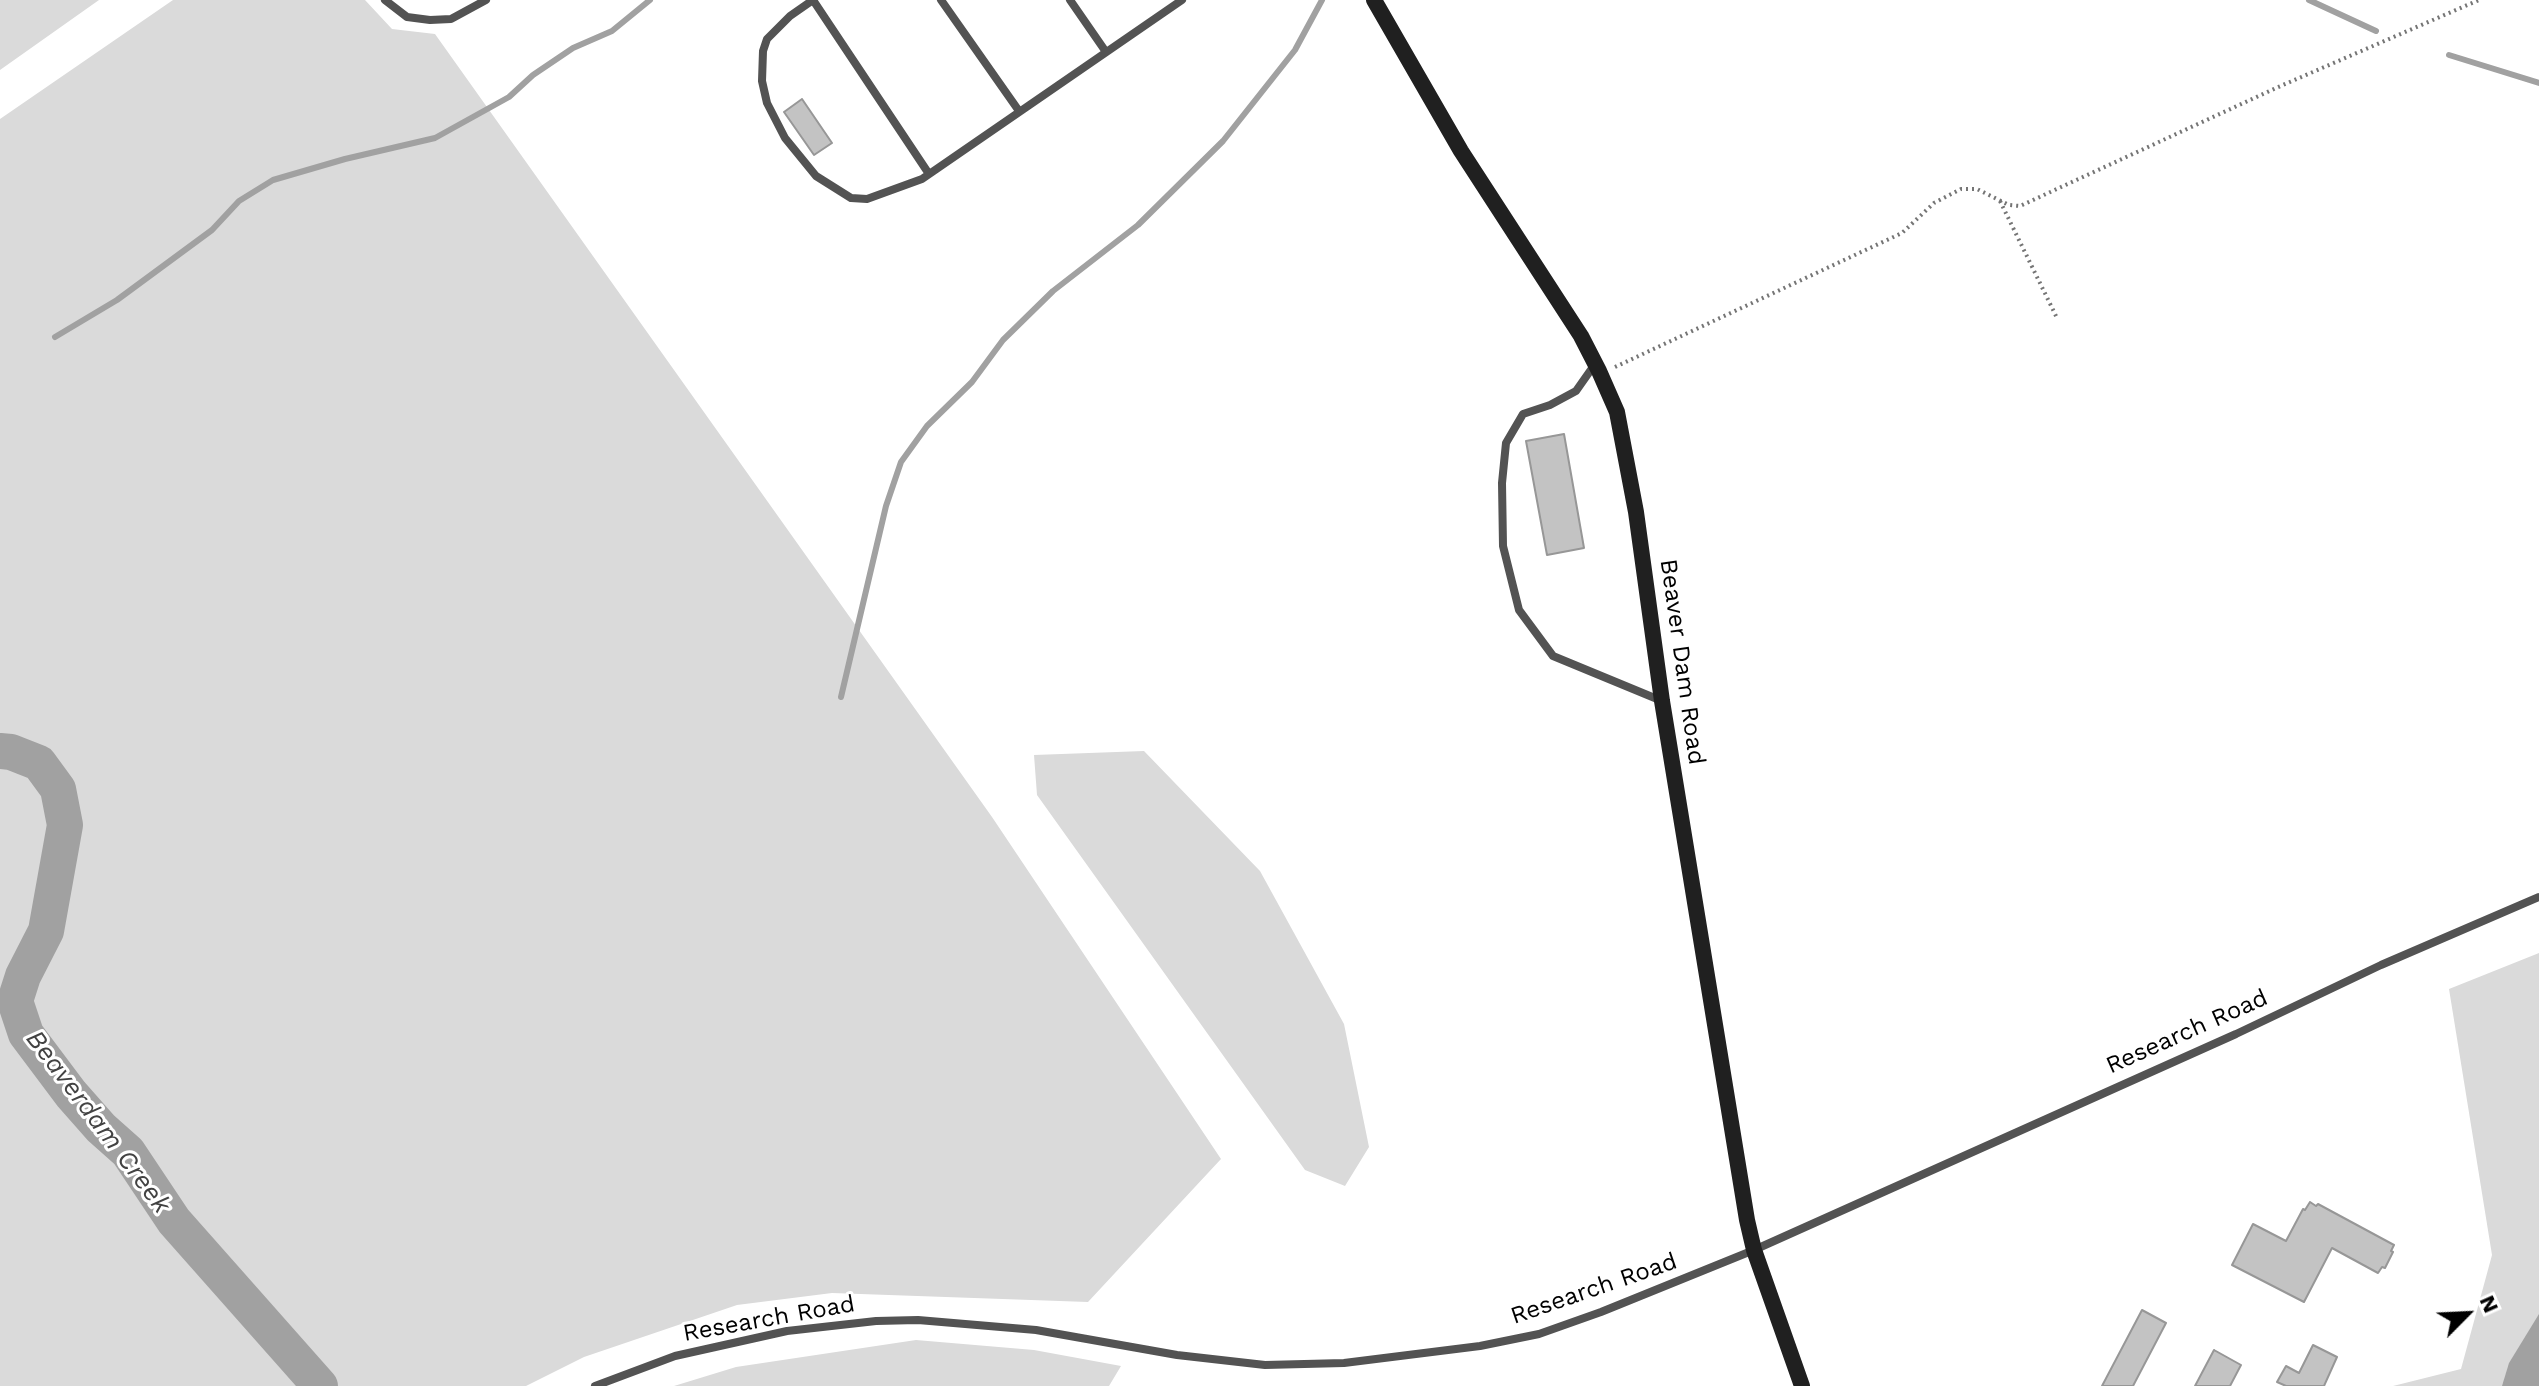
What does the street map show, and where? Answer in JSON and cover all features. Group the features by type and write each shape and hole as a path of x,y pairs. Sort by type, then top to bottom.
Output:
{"street":[{"name":"Beaver Dam Road","path":"1374,0 1461,151 1581,336 1617,412 1747,1220 1754,1250 1802,1386"}],"lane":[{"path":"385,0 407,17 430,20 451,19 486,0"},
{"path":"929,174 813,0 774,30 763,51 762,81 767,103 785,138 816,176 851,198 867,199 929,174 1182,0"},
{"path":"941,0 1019,111"},
{"path":"1070,0 1106,52"},
{"path":"1598,368 1576,391 1550,405 1523,414 1506,443 1502,483 1503,546 1519,610 1553,656 1662,701"},
{"name":"Research Road","path":"595,1386 675,1356 787,1331 876,1321 918,1320 1036,1330 1177,1355 1265,1365 1344,1363 1480,1346 1539,1334 1754,1250 2236,1034 2381,965 2539,897"}],"path":[{"path":"1598,368 1902,233 1934,203 1961,189 1977,189 2009,205 2020,206 2249,100 2479,0"},
{"path":"1999,199 2057,318"}],"shaded area":[{"path":"0,0 99,0 0,70"},
{"path":"173,0 365,0 392,29 435,34 992,817 1221,1159 1088,1302 832,1293 737,1305 584,1357 526,1386 0,1386 0,119"},
{"path":"1144,751 1260,871 1344,1024 1369,1147 1345,1186 1305,1170 1037,795 1034,755"},
{"path":"2539,953 2539,1386 2393,1386 2461,1369 2492,1255 2449,989"},
{"path":"2539,1314 2539,1386 2502,1386 2509,1363"},
{"path":"916,1340 1034,1350 1121,1366 1109,1386 674,1386 736,1367"}],"building":[{"path":"802,99 832,143 814,155 784,112"},
{"path":"1564,434 1584,548 1547,555 1526,441"},
{"path":"2310,1202 2394,1245 2385,1268 2382,1267 2378,1273 2332,1248 2304,1302 2232,1265 2253,1224 2286,1241"},
{"path":"2142,1310 2166,1323 2133,1386 2102,1386"},
{"path":"2313,1345 2337,1357 2324,1386 2286,1386 2277,1382 2286,1366 2299,1373"},
{"path":"2214,1350 2241,1365 2230,1386 2195,1386"}],"waterway":[{"path":"55,337 117,300 212,230 239,201 273,180 435,138 509,97 533,75 573,48 612,31 650,0"},
{"path":"841,697 886,506 901,462 927,426 972,382 1003,340 1053,291 1138,225 1223,141 1295,50 1322,0"},
{"path":"2309,0 2376,31"},
{"path":"2449,55 2539,83"},
{"name":"Beaverdam Creek","path":"0,751 39,763 58,789 65,825 46,931 23,976 15,1001 26,1034 71,1094 101,1128 128,1152 174,1221 320,1386"}]}
